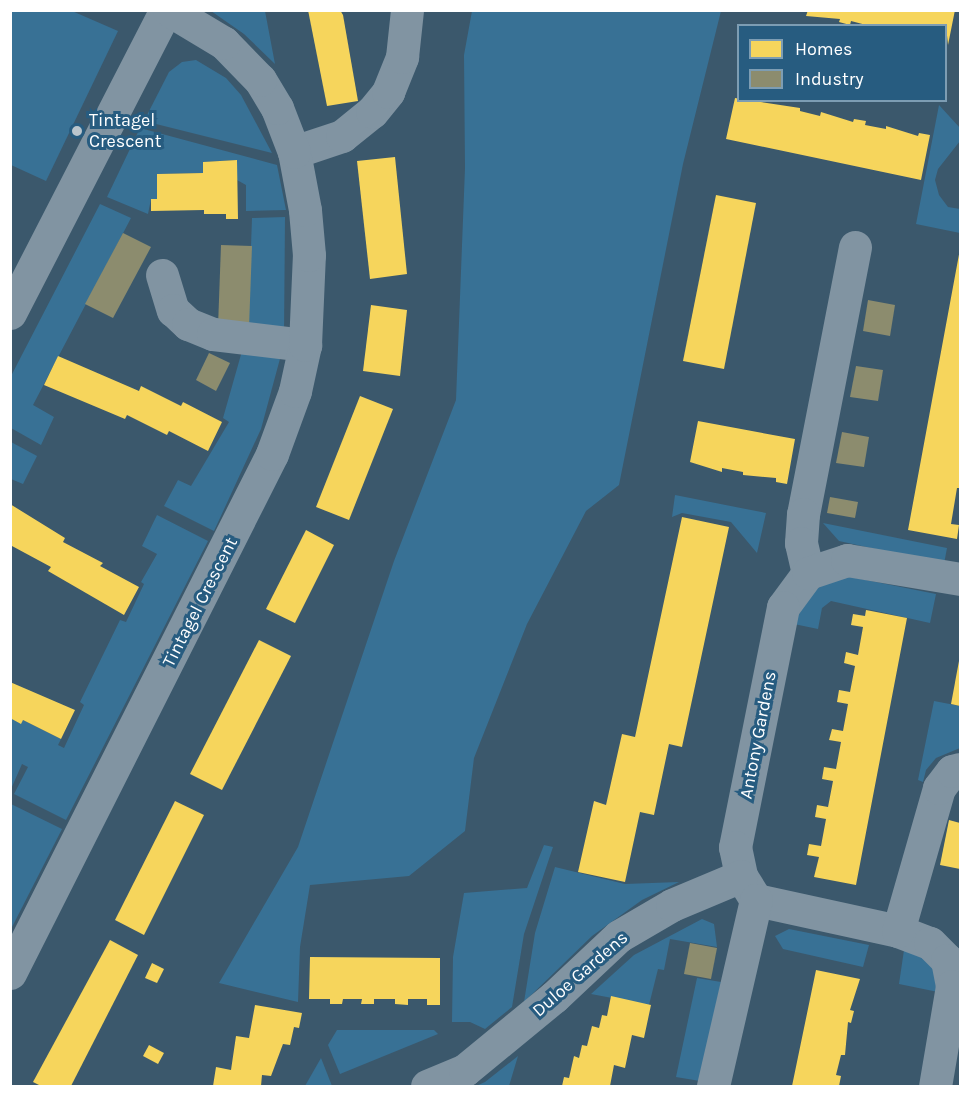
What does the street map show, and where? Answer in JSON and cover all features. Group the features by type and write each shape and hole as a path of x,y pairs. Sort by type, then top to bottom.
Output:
{"street":[{"name":"Tintagel Crescent","path":"10,973 272,454 295,391 305,345 309,255 305,210 294,152 277,108 244,61 202,28 167,10"},
{"path":"10,313 167,10"},
{"path":"294,152 342,136 372,112 388,92 402,57 407,10"},
{"path":"855,247 803,514 801,543 808,573 847,560 960,579"},
{"path":"162,275 173,310 188,324 213,334 305,345"},
{"name":"Antony Gardens","path":"713,1086 748,888 735,847 783,607 808,573"},
{"path":"898,931 939,788 952,771 960,770"},
{"path":"748,888 898,931 930,943 947,960 952,986 935,1086"},
{"name":"Duloe Gardens","path":"427,1086 465,1070 554,997 619,936 672,905 748,888"}],"shaded area":[{"path":"11,11 72,11 118,31 46,181 11,165"},
{"path":"211,11 265,11 275,64 244,34"},
{"path":"472,11 721,11 683,164 619,485 586,511 527,624 474,758 465,831 409,876 310,885 300,947 298,1002 219,983 298,847 394,561 456,400 465,168 464,55"},
{"path":"196,60 226,78 241,95 272,153 144,121 169,72 182,62"},
{"path":"939,105 960,128 960,141 938,169 935,180 939,195 948,207 960,209 960,233 916,224"},
{"path":"140,128 277,165 286,210 246,211 246,185 237,180 236,160 204,162 203,173 157,174 157,199 151,199 148,214 107,197"},
{"path":"100,204 131,218 33,405 54,417 41,445 11,428 10,378"},
{"path":"285,217 284,335 248,333 252,218"},
{"path":"242,351 281,355 261,429 214,531 164,506 178,480 191,486 229,422 223,418"},
{"path":"11,442 37,456 23,484 11,479"},
{"path":"675,495 766,513 757,553 731,522 682,513 672,517"},
{"path":"157,515 208,541 66,820 14,794 28,767 22,764 11,789 11,718 20,723 23,720 61,739 58,745 64,748 84,705 80,702 120,620 126,622 144,584 141,582 157,554 142,546"},
{"path":"823,523 947,548 944,564 839,541"},
{"path":"851,577 936,594 930,623 831,601 822,608 818,629 794,624 809,594 833,578"},
{"path":"934,701 960,706 960,748 936,758 926,770 923,782 918,780"},
{"path":"11,804 62,829 11,929"},
{"path":"544,845 553,847 524,934 512,1007 485,1029 470,1022 452,1022 453,957 464,893 527,888"},
{"path":"555,867 625,884 679,882 642,900 592,936 524,1002 535,933"},
{"path":"702,919 714,924 717,947 670,939 664,970 658,969 649,1005 591,994 634,955"},
{"path":"789,929 869,945 863,967 783,949 775,936"},
{"path":"904,950 919,953 937,970 938,992 899,984"},
{"path":"697,978 721,982 700,1081 676,1077"},
{"path":"337,1030 434,1030 438,1034 340,1074 328,1045"},
{"path":"518,1056 509,1086 476,1086 485,1082"},
{"path":"321,1058 332,1086 305,1086"}],"building: Homes":[{"path":"308,10 340,10 343,15 358,101 327,106"},
{"path":"808,10 955,10 948,45 947,24 862,24 851,21 850,24 846,24 839,22 840,19 806,16"},
{"path":"735,98 737,102 761,102 800,108 800,111 820,116 821,112 853,122 854,119 866,121 865,125 886,129 886,126 918,136 919,133 930,135 921,180 726,139"},
{"path":"395,157 407,274 370,279 357,161"},
{"path":"237,160 238,219 226,219 226,214 204,214 204,210 151,211 151,199 157,199 157,174 203,173 203,162"},
{"path":"716,195 756,203 724,369 683,361"},
{"path":"960,249 960,488 957,488 951,524 959,525 957,539 908,530"},
{"path":"371,305 407,310 400,376 363,371"},
{"path":"58,356 139,391 141,386 181,406 183,402 222,422 208,451 169,431 167,435 127,415 125,419 44,385"},
{"path":"360,396 393,409 349,520 316,507"},
{"path":"698,421 795,439 787,484 776,482 776,478 743,475 743,472 722,468 722,472 690,462"},
{"path":"10,504 65,538 63,542 103,563 100,566 139,587 124,615 48,571 51,567 12,546"},
{"path":"682,517 729,527 682,747 669,744 654,815 640,812 625,882 578,872 594,801 606,805 622,734 635,737"},
{"path":"306,530 334,545 295,623 266,609"},
{"path":"866,610 907,618 856,885 814,877 819,857 807,855 809,844 821,846 826,819 815,817 817,805 828,807 833,781 822,779 824,767 836,769 841,742 829,740 832,729 843,731 848,704 837,702 839,690 850,692 855,666 844,663 846,652 858,655 863,627 851,625 853,614 865,616"},
{"path":"259,640 291,656 222,790 190,774"},
{"path":"960,661 960,706 951,704"},
{"path":"10,682 75,710 61,739 23,720 21,724 10,718"},
{"path":"175,801 204,815 144,935 115,920"},
{"path":"949,820 960,823 960,869 940,865"},
{"path":"110,940 138,955 71,1086 41,1086 33,1082"},
{"path":"310,957 440,958 440,1005 427,1005 427,999 408,999 408,1005 395,1004 395,999 374,999 374,1004 361,1004 362,999 343,999 342,1004 330,1004 330,999 309,999"},
{"path":"152,963 164,969 157,983 145,978"},
{"path":"816,970 860,979 850,1010 854,1011 851,1023 848,1022 845,1055 841,1055 836,1075 841,1076 839,1086 792,1086"},
{"path":"611,996 651,1005 644,1038 632,1035 625,1068 614,1065 610,1086 562,1086 564,1077 569,1078 574,1056 579,1058 582,1045 587,1046 592,1026 599,1028 602,1015 607,1016"},
{"path":"255,1005 302,1013 299,1028 294,1027 290,1045 283,1044 271,1076 262,1075 261,1086 213,1086 216,1067 231,1070 236,1036 249,1038"},
{"path":"149,1045 164,1053 158,1064 143,1056"}],"building: Industry":[{"path":"123,233 151,247 113,318 85,304"},
{"path":"221,245 252,246 249,328 218,327"},
{"path":"868,300 895,305 890,336 863,331"},
{"path":"209,353 230,363 216,391 196,380"},
{"path":"856,366 883,370 878,401 850,397"},
{"path":"842,432 869,437 864,467 836,463"},
{"path":"830,497 858,502 855,518 827,513"},
{"path":"690,943 717,948 711,979 684,974"}],"place":[{"name":"Tintagel Crescent","path":"77,131"}]}
